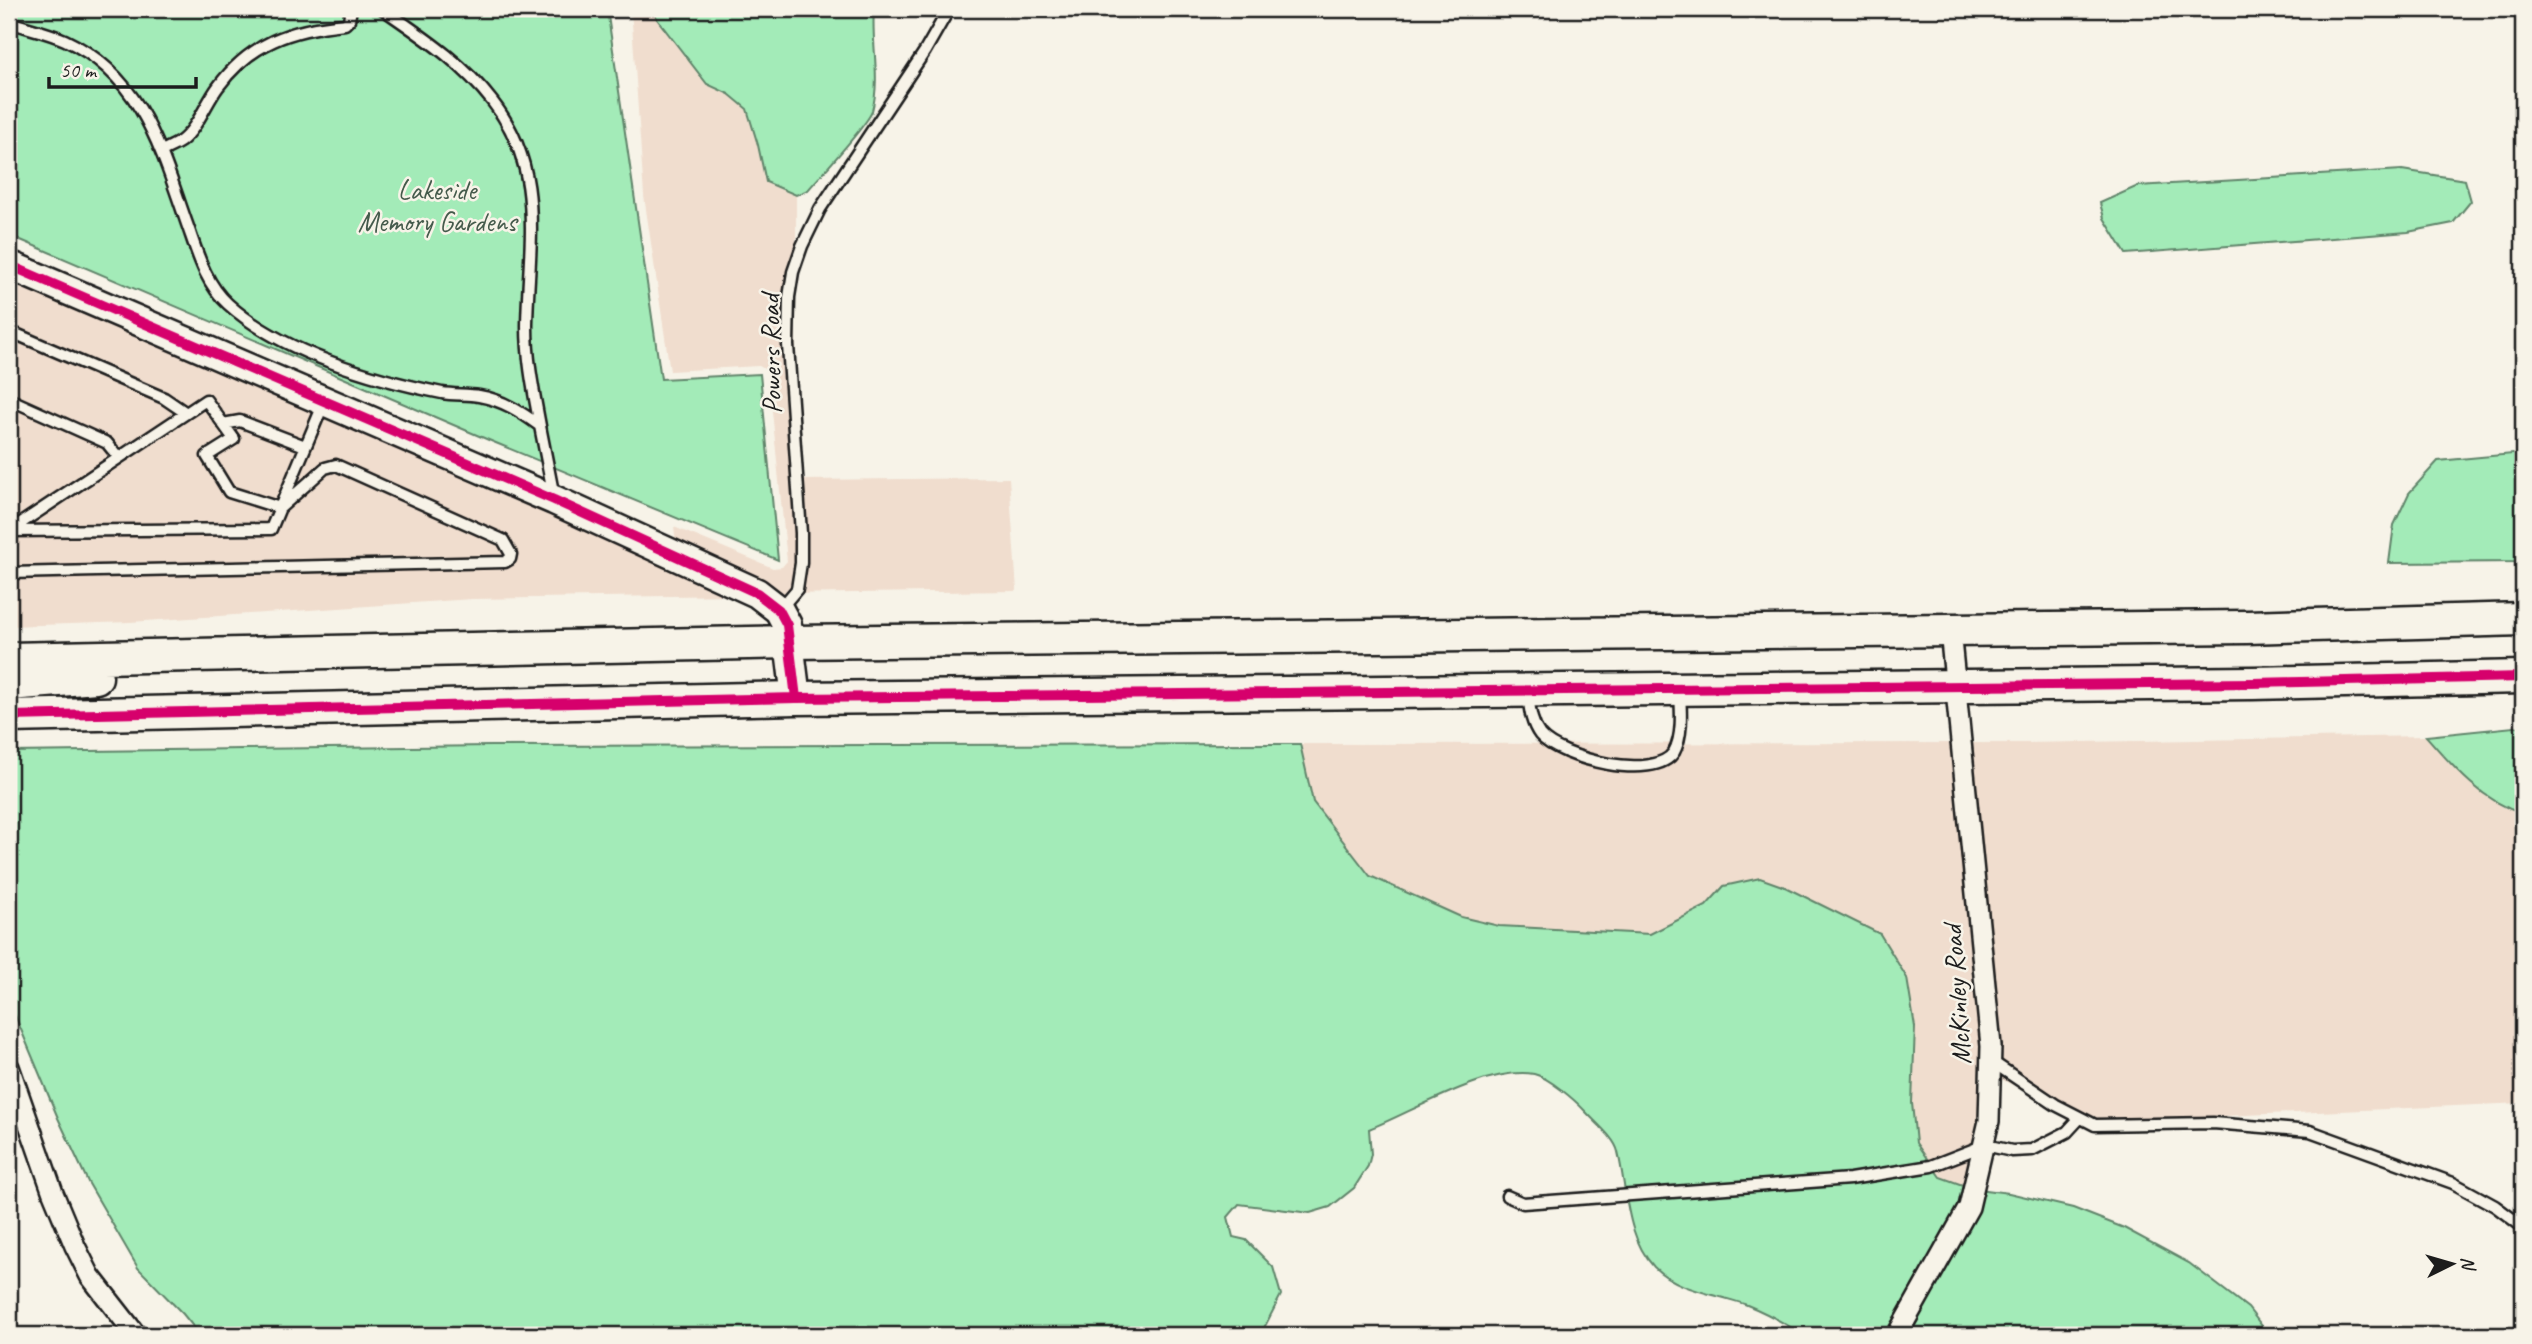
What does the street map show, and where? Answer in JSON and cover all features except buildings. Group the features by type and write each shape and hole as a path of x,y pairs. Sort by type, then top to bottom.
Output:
{"main road":[{"path":"9,659 791,642 2339,625 2523,619"},
{"path":"9,684 183,670 213,654"},
{"path":"9,716 796,698 1955,687 2523,677"}],"street":[{"path":"9,265 554,500 757,593 779,610 787,625 796,698"},
{"name":"McKinley Road","path":"1897,1335 1969,1207 1989,1121 1990,1061 1968,797 1950,630"},
{"path":"9,1067 52,1194 75,1246 90,1276 136,1335"}],"lane":[{"path":"162,151 181,141 190,132 218,87 242,58 256,48 287,36 322,26 345,24 349,20 351,9"},
{"path":"383,9 449,55 470,76 493,102 512,132 524,162 529,180 529,369 554,500"},
{"name":"Powers Road","path":"779,610 797,589 801,563 788,345 789,297 793,272 802,246 826,200 925,51 948,9"},
{"path":"9,22 62,39 103,63 122,83 136,102 162,151 199,260 213,287 228,304 290,346 399,382 445,393 477,395 498,401 540,426"},
{"path":"9,331 164,398 186,413"},
{"path":"9,399 107,443 119,458"},
{"path":"9,531 206,400 234,439 207,456 229,492 280,508"},
{"path":"9,531 271,529 325,401"},
{"path":"223,424 240,421 305,446"},
{"path":"9,573 505,562 510,559 511,554 503,540 336,466 325,468 280,508"},
{"path":"1528,691 1531,720 1542,737 1563,752 1610,765 1644,765 1667,760 1675,751 1681,715 1680,690"},
{"path":"1990,1061 2079,1119 2095,1125 2213,1123 2311,1131 2453,1183 2495,1206 2523,1227"},
{"path":"1507,1196 1523,1203 1850,1179 1931,1166 1985,1145 2012,1151 2032,1150 2067,1132 2079,1119"}],"shaded area":[{"path":"631,9 653,9 657,20 707,84 729,94 747,109 766,181 796,195 796,415 800,480 1009,478 1017,591 776,594 676,544 674,527 773,568 782,567 787,561 768,371 759,366 670,371 644,196"},
{"path":"9,276 736,595 472,599 130,622 9,626"},
{"path":"2426,736 2449,763 2504,807 2523,814 2523,1103 2086,1122 1997,1077 1971,1188 1940,1177 1916,1143 1912,1103 1915,1027 1907,978 1880,934 1724,886 1706,906 1650,934 1499,926 1461,917 1370,876 1313,802 1300,744 2021,743"}],"green space":[{"name":"Lakeside Memory Gardens","path":"9,9 607,9 661,379 760,374 778,560 491,441 9,235"},
{"path":"653,9 874,9 876,86 872,111 853,138 808,190 796,195 766,182 747,109 729,94 707,84 657,19"},
{"path":"2402,170 2465,180 2471,201 2453,223 2408,232 2126,254 2104,218 2100,203 2138,186"},
{"path":"2523,453 2523,562 2389,563 2394,525 2409,493 2438,461"},
{"path":"2523,726 2523,814 2494,801 2482,792 2458,771 2426,736"},
{"path":"1300,744 1313,802 1370,876 1461,917 1499,926 1650,934 1706,906 1724,886 1760,878 1785,887 1880,934 1907,978 1915,1027 1912,1103 1916,1143 1940,1177 1971,1188 2009,1193 2073,1208 2124,1228 2189,1263 2248,1308 2269,1335 1803,1335 1776,1318 1747,1305 1674,1282 1654,1267 1638,1242 1633,1227 1618,1152 1613,1141 1581,1106 1554,1084 1534,1074 1515,1073 1472,1083 1369,1129 1371,1154 1368,1166 1354,1188 1330,1207 1310,1213 1239,1204 1228,1217 1233,1237 1246,1240 1273,1267 1281,1295 1263,1335 200,1335 138,1268 88,1182 9,1001 9,752 491,746"}],"cycle path":[{"path":"9,265 554,500 757,593 779,610 787,625 796,698"},
{"path":"9,716 796,698 2253,683 2523,677"}]}
